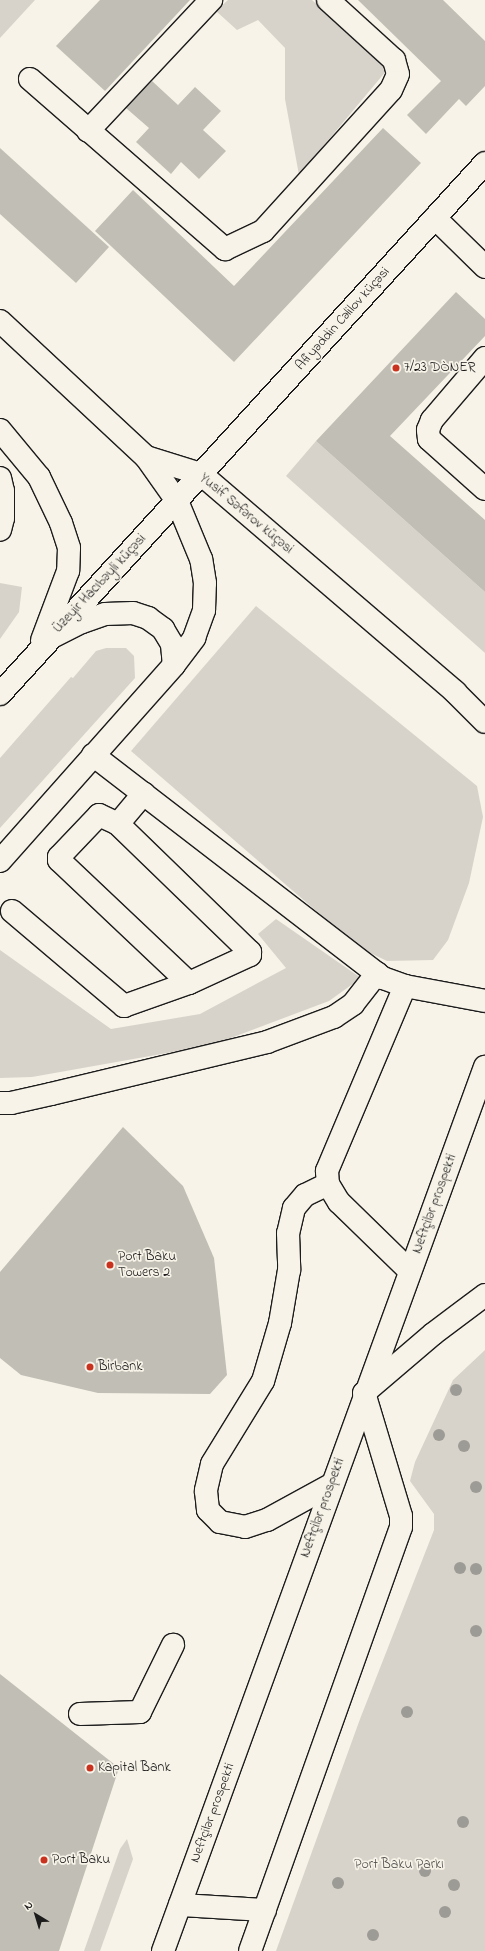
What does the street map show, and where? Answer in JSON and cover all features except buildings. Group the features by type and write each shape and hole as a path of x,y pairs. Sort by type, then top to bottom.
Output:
{"main road":[{"path":"88,131 211,0"},
{"path":"30,79 225,249 263,231 391,90 398,74 394,60 328,0"},
{"name":"Afiyəddin Cəlilov küçəsi","path":"201,474 485,163"},
{"path":"435,218 485,267"},
{"name":"Yusif Səfərov küçəsi","path":"0,321 146,457 201,474 455,692 485,722"},
{"path":"485,358 432,420 428,430 429,439 485,489"},
{"path":"0,430 39,477 61,523 69,548 68,571 61,596 46,624 44,643"},
{"path":"0,861 174,665 194,638 204,610 206,583 201,559 177,501 146,457"},
{"name":"Üzeyir Hacıbəyli küçəsi","path":"0,694 44,643 201,474"},
{"path":"0,478 4,491 4,518 0,530"},
{"path":"44,643 82,622 105,614 133,613 148,618 163,629 172,644 174,665"},
{"path":"93,755 377,973 405,986 485,1001"},
{"path":"118,824 144,793"},
{"path":"12,911 124,1006 189,983 250,955 250,952 118,824 99,815 59,857 59,860 189,983"},
{"path":"0,1103 51,1094 267,1042 334,1017 353,1004 377,973"},
{"path":"405,986 328,1171 328,1184 339,1202 410,1271"},
{"name":"Neftçilər prospekti","path":"163,1951 364,1393 485,1067"},
{"path":"328,1184 305,1195 294,1208 288,1233 289,1270 280,1323 263,1381 212,1464 206,1491 208,1510 220,1522 245,1527 267,1520 331,1486"},
{"path":"250,1951 400,1527 401,1516 364,1393 433,1334 485,1296"},
{"path":"80,1714 140,1712 173,1645"},
{"path":"180,1904 265,1910"}],"green space":[{"path":"0,0 35,0 0,38"},
{"path":"228,0 312,0 387,70 299,175 285,99 285,48 258,20 237,30 216,11"},
{"path":"316,441 485,592 485,653 286,476"},
{"path":"0,583 22,587 19,612 0,639"},
{"path":"256,606 477,786 483,817 469,883 448,940 433,960 387,961 358,947 131,751"},
{"path":"106,648 126,648 134,656 135,678 0,828 0,758 71,677 73,678 96,651"},
{"path":"276,919 361,978 329,1001 212,1045 32,1077 0,1078 0,950 111,1029 200,1014 286,968 258,934"},
{"name":"Port Baku Parkı","path":"485,1350 485,1951 276,1951 360,1719 434,1530 434,1514 410,1481 415,1462 453,1380"},
{"path":"127,1839 133,1859 100,1951 84,1951 120,1849"}],"place":[{"name":"7/23 DÒNER","path":"396,368"},
{"name":"Port Baku Towers 2","path":"110,1265"},
{"name":"Birbank","path":"90,1367"},
{"name":"Kapital Bank","path":"90,1768"},
{"name":"Port Baku","path":"44,1860"}]}
